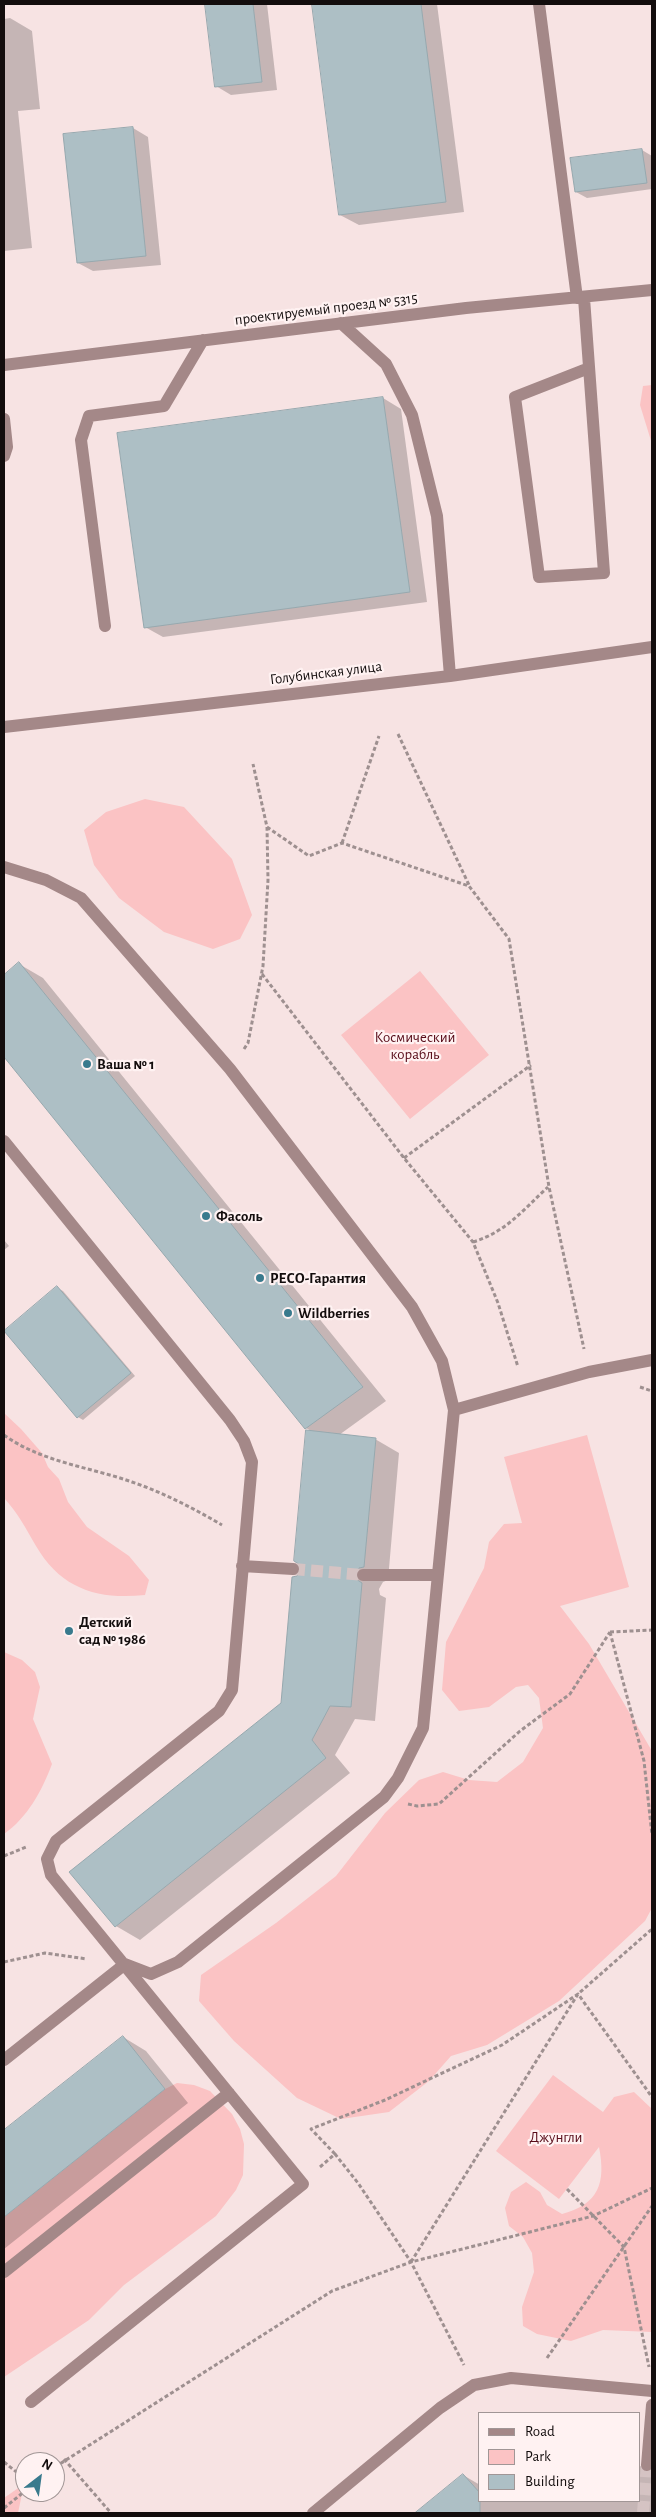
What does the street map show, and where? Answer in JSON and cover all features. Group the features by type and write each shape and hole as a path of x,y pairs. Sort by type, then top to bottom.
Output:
{"street":[{"path":"539,4 589,368 604,573 539,577 515,397 589,368"},
{"name":"проектируемый проезд № 5315","path":"4,365 466,308 652,290"},
{"path":"341,323 386,364 412,415 437,516 450,676"},
{"path":"105,626 81,440 88,416 164,406 203,340"},
{"path":"4,418 5,451"},
{"name":"Голубинская улица","path":"4,726 450,676 652,647"},
{"path":"4,867 46,880 81,898 230,1069 412,1307 442,1361 454,1410 422,1728 398,1778 384,1797 178,1962 151,1974 125,1964"},
{"path":"4,1141 230,1420 244,1441 252,1462 232,1690 219,1712 56,1841 46,1859 51,1875 303,2184 31,2402"},
{"path":"454,1410 524,1388 589,1372 652,1360"},
{"path":"242,1566 293,1569"},
{"path":"363,1574 437,1575"},
{"path":"4,2060 125,1964"},
{"path":"4,2272 229,2093"},
{"path":"313,2513 440,2408 474,2385 511,2378 652,2391"},
{"path":"647,2465 652,2406"}],"path":[{"path":"398,734 469,886 509,939 531,1065 549,1187 589,1372"},
{"path":"342,842 379,736"},
{"path":"230,1069 248,1043 262,974 268,880 267,827 253,764"},
{"path":"267,827 308,856 342,842 469,886"},
{"path":"262,974 404,1158 473,1242 498,1303 524,1388"},
{"path":"404,1158 531,1065"},
{"path":"473,1242 492,1236 505,1227 549,1187"},
{"path":"4,1435 22,1446 58,1461 132,1482 170,1496 244,1538"},
{"path":"610,1632 652,1630"},
{"path":"384,1797 417,1806 439,1804 520,1731 570,1694 610,1632"},
{"path":"610,1632 644,1761 652,1835"},
{"path":"474,2385 411,2262 358,2183 312,2129 385,2100 502,2044 578,1994 652,1928"},
{"path":"4,1962 46,1953 125,1964"},
{"path":"578,1994 652,2097"},
{"path":"411,2262 578,1994"},
{"path":"303,2184 334,2154"},
{"path":"65,2458 332,2290 411,2262 593,2216 652,2188"},
{"path":"567,2189 624,2248 650,2376"},
{"path":"531,2380 652,2206"},
{"path":"65,2460 111,2513"},
{"path":"4,2462 15,2471"},
{"path":"4,2508 15,2499"}],"green space":[{"path":"652,385 652,444 640,405 643,386"},
{"path":"145,799 184,807 232,859 252,915 240,939 213,949 164,932 119,898 94,865 84,830 106,812"},
{"name":"Космический корабль","path":"420,971 489,1055 410,1119 341,1035"},
{"path":"4,1413 42,1453 48,1467 59,1479 68,1502 87,1527 129,1556 149,1580 145,1595 112,1596 96,1593 69,1582 46,1561 18,1515 4,1498"},
{"path":"587,1435 629,1587 560,1606 589,1644 652,1751 652,1908 645,1921 559,2001 487,2045 451,2056 429,2081 389,2112 341,2119 297,2098 234,2041 199,2001 201,1975 276,1923 336,1876 385,1813 419,1780 443,1772 469,1780 497,1782 523,1762 543,1728 539,1698 528,1685 516,1687 489,1707 459,1711 442,1690 446,1642 484,1568 489,1542 504,1524 522,1523 504,1457"},
{"path":"4,1652 22,1660 35,1672 40,1687 33,1719 52,1764 44,1784 27,1812 4,1834"},
{"name":"Джунгли","path":"553,2075 603,2112 614,2097 634,2092 652,2109 652,2332 603,2330 571,2341 537,2334 523,2326 522,2307 534,2272 532,2253 523,2237 509,2226 505,2208 511,2192 526,2182 540,2192 547,2205 562,2214 574,2210 592,2198 600,2181 601,2160 599,2147 559,2199 496,2151"},
{"path":"177,2083 194,2085 210,2091 232,2114 240,2129 244,2144 243,2175 236,2190 216,2216 124,2285 89,2320 4,2377 4,2217 165,2089"},
{"path":"15,2490 15,2502 20,2502 18,2513 4,2513 4,2498"}],"building":[{"path":"205,4 253,4 262,82 215,87"},
{"path":"312,4 421,4 446,202 339,215"},
{"path":"133,127 146,256 77,263 63,134"},
{"path":"642,149 647,183 575,192 570,158"},
{"path":"383,397 410,592 144,628 117,433"},
{"path":"19,962 363,1387 305,1429 4,1057 4,975"},
{"path":"57,1286 131,1373 77,1418 4,1331"},
{"path":"306,1430 376,1438 364,1567 359,1568 355,1575 356,1579 362,1583 351,1707 330,1706 312,1740 326,1758 115,1927 69,1872 281,1703 292,1577 297,1576 301,1570 300,1565 294,1561"},
{"path":"123,2036 165,2089 4,2217 4,2130"},
{"path":"463,2474 478,2491 480,2513 415,2513"}],"tunnel":[{"path":"293,1569 363,1575"},
{"path":"643,2513 647,2465"}],"place":[{"name":"Ваша № 1","path":"87,1064"},
{"name":"Фасоль","path":"206,1216"},
{"name":"РЕСО-Гарантия","path":"260,1278"},
{"name":"Wildberries","path":"288,1313"},
{"name":"Детский сад № 1986","path":"69,1631"}]}
